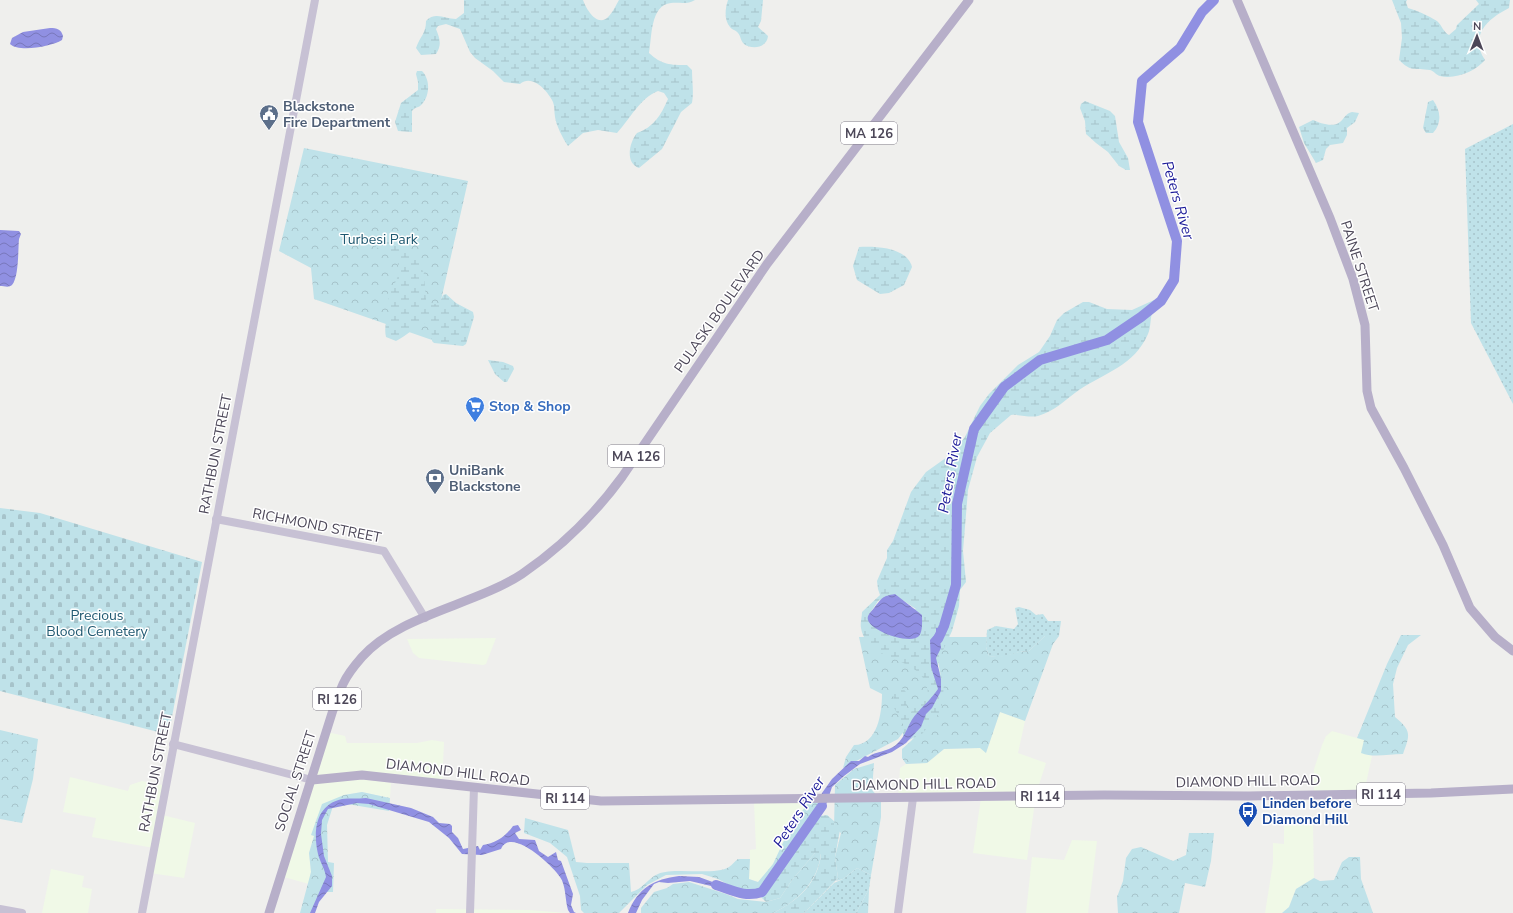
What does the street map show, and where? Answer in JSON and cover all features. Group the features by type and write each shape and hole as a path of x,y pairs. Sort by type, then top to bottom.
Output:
{"main road":[{"name":"PULASKI BOULEVARD","path":"461,602 500,586 522,574 560,544 600,505 622,477 767,264 969,0"},
{"name":"PAINE STREET","path":"1237,0 1330,218 1353,279 1365,325 1367,391 1371,408 1404,468 1443,545 1470,608 1495,637 1513,651"},
{"name":"SOCIAL STREET","path":"269,913 333,710 343,684 361,658 390,634 461,602"},
{"name":"DIAMOND HILL ROAD","path":"312,780 362,775 601,801 1426,793 1513,789"}],"street":[{"name":"RATHBUN STREET","path":"142,913 315,0"},
{"name":"RICHMOND STREET","path":"216,519 384,551 424,618"},
{"name":"DIAMOND HILL ROAD","path":"173,744 312,780"},
{"path":"470,913 474,787"},
{"path":"898,913 914,798"},
{"path":"0,909 22,913"}],"shaded area":[{"path":"496,638 486,664 483,665 419,658 413,653 407,639"},
{"path":"1000,712 1025,721 1018,753 1046,763 1036,794 1027,860 973,853 981,798 898,800 900,768 906,764 927,763 944,749 981,748 986,753"},
{"path":"1332,731 1364,740 1365,754 1372,756 1364,793 1314,794 1314,769 1326,736"},
{"path":"327,732 345,736 347,743 417,743 432,740 444,742 442,785 375,778 313,781"},
{"path":"70,777 128,791 130,785 142,781 167,786 162,815 195,823 184,878 150,873 154,848 92,837 96,818 63,812"},
{"path":"362,779 391,783 390,798 362,792 344,795 318,819 316,818 314,836 309,853 311,872 309,884 280,876 311,784"},
{"path":"810,800 768,872 759,882 749,879 750,850 756,849 754,803"},
{"path":"1284,824 1313,825 1314,878 1296,889 1289,907 1282,913 1265,913 1273,863 1273,843 1284,844"},
{"path":"1072,840 1097,841 1088,913 1026,913 1032,857 1064,860"},
{"path":"51,869 84,876 82,887 92,889 88,913 42,913"},
{"path":"436,909 529,910 567,913 436,913"}],"green space":[{"path":"464,0 583,0 593,16 601,20 609,16 619,0 695,0 686,3 671,3 664,5 659,10 653,23 649,53 662,62 687,65 692,70 692,103 681,112 662,149 639,168 632,162 630,157 630,147 637,133 652,124 660,115 668,99 664,93 658,91 652,94 641,104 617,133 598,130 583,133 568,146 557,124 553,102 543,88 534,82 529,81 525,81 520,84 504,82 470,52 460,29 446,24 438,26 436,29 440,45 436,54 421,55 416,48 424,32 426,21 429,18 433,16 440,16 456,19 464,13"},
{"path":"728,0 763,0 761,21 758,27 768,36 765,43 759,47 751,47 743,43 739,34 728,24 726,11"},
{"path":"1392,0 1407,0 1406,2 1408,8 1437,21 1449,35 1456,29 1457,25 1479,4 1476,0 1510,0 1509,8 1494,17 1483,29 1480,36 1479,43 1485,60 1476,68 1465,74 1446,77 1430,70 1410,68 1399,60 1402,38 1401,23"},
{"path":"417,71 422,71 427,79 428,89 426,98 420,106 412,111 412,132 398,131 395,122 401,103 418,90"},
{"path":"1433,100 1438,108 1439,121 1433,133 1426,133 1423,128 1428,102"},
{"path":"1085,101 1110,111 1115,116 1119,142 1128,158 1130,170 1126,170 1119,166 1108,152 1086,134 1085,121 1080,108 1081,104"},
{"path":"1352,112 1359,113 1355,122 1347,128 1347,135 1343,143 1330,145 1326,149 1323,160 1316,163 1304,143 1299,127 1313,120 1334,125 1342,121"},
{"path":"1513,124 1513,404 1471,323 1465,149"},
{"name":"Turbesi Park","path":"304,148 468,181 432,340 314,299 311,268 279,251"},
{"path":"391,232 399,233 402,241 401,249 409,254 417,256 424,274 426,300 433,304 439,304 443,295 446,294 456,303 473,312 474,317 466,344 463,346 434,343 432,341 431,324 428,322 396,341 386,337 385,330 387,318 390,313 388,294 397,278 398,263 396,253 381,250 373,245 373,243 382,236"},
{"path":"859,247 890,249 904,255 909,260 912,267 904,285 889,293 880,294 857,280 853,266"},
{"path":"1154,300 1158,302 1152,313 1148,334 1135,354 1118,367 1079,390 1060,405 1044,414 1038,416 1011,415 990,433 977,457 968,490 963,551 966,582 960,590 959,606 952,631 938,661 938,667 944,684 942,705 940,712 922,734 909,740 903,740 903,723 894,708 893,692 897,687 901,687 909,695 905,713 909,715 918,702 928,694 925,681 918,672 908,665 874,649 866,640 861,624 862,612 880,595 877,581 887,558 887,550 893,541 911,492 926,472 950,455 965,437 980,406 989,394 1018,365 1039,352 1050,336 1057,320 1064,313 1083,302 1089,302 1107,309 1132,310","holes":["891,595 898,597 916,609 868,616 878,601"]},
{"path":"488,360 503,362 513,366 514,369 507,382 504,382 495,374"},
{"name":"Precious Blood Cemetery","path":"0,508 40,513 202,562 170,727 162,733 0,691"},
{"path":"1019,607 1030,610 1036,615 1043,614 1048,621 1061,621 1059,636 1045,636 1029,651 1018,652 1000,657 989,656 986,647 987,630 996,626 1014,629 1018,624 1015,608"},
{"path":"1401,635 1421,635 1408,645 1397,668 1393,684 1395,717 1401,722 1408,734 1403,754 1376,756 1361,753 1364,740 1357,738 1387,664"},
{"path":"1045,636 1059,636 1053,644 1025,721 1000,712 986,753 980,748 944,749 927,763 906,764 902,758 902,749 927,723 942,681 937,657 943,637 987,637 986,647 989,656 995,657 1029,651"},
{"path":"859,637 925,637 932,683 930,698 898,739 843,768 846,757 854,745 862,744 873,734 877,726 881,710 882,694 870,688"},
{"path":"0,730 38,739 33,779 22,823 0,819"},
{"path":"874,763 872,790 881,800 881,817 871,875 857,868 843,879 836,881 838,878 835,857 841,833 834,827 835,785 854,769"},
{"path":"362,792 390,798 389,811 347,804 333,806 327,825 328,862 334,863 333,892 325,892 318,901 313,913 300,913 311,872 309,853 314,836 311,835 322,804 344,795"},
{"path":"809,801 818,801 812,821 782,855 764,886 760,890 753,893 742,892 718,879 702,874 666,875 647,885 619,913 584,913 581,910 580,896 567,857 550,843 524,833 525,818 568,830 576,862 629,863 631,892 638,889 658,874 674,871 723,870 738,859 750,859 749,879 758,882 773,864 788,832"},
{"path":"827,815 834,821 834,827 838,827 840,830 835,857 838,878 804,913 773,913 791,903 805,890 816,874 821,854 815,853 792,880 780,898 766,902 761,897 760,890 765,886 782,855 812,821 820,816"},
{"path":"1189,833 1214,833 1211,861 1205,887 1185,883 1179,913 1118,913 1117,897 1123,881 1126,858 1132,849 1141,847 1173,861 1186,855"},
{"path":"815,853 821,853 816,873 811,882 791,903 773,913 641,913 641,908 654,892 667,888 673,884 689,882 738,899 766,902 780,898 792,880"},
{"path":"1349,857 1360,857 1361,879 1373,913 1282,913 1289,907 1296,889 1314,878 1320,881 1334,880 1342,862"},
{"path":"857,868 871,875 869,889 856,913 804,913 834,883 843,879"},
{"path":"869,889 868,913 856,913"}],"water":[{"path":"50,28 60,30 63,36 62,40 36,48 14,47 10,44 12,38 23,32"},
{"path":"0,230 19,231 21,234 19,239 16,276 12,285 6,287 0,286"},
{"path":"895,594 922,615 921,631 919,636 914,639 888,635 880,631 868,621 868,615 881,600 887,596"},
{"path":"936,628 947,628 940,640 941,648 936,658 941,679 941,691 932,708 926,714 921,727 906,743 892,752 860,764 844,776 832,787 824,811 818,819 815,815 822,793 832,779 851,761 859,761 865,756 868,757 896,745 903,737 915,716 938,689 931,667 930,640 936,633"},
{"path":"366,798 411,808 433,817 439,823 450,824 452,826 452,832 458,838 463,849 478,846 480,850 483,845 496,841 504,836 513,826 518,825 521,830 515,833 519,839 535,840 539,851 548,857 556,852 558,860 561,861 573,894 571,905 576,913 570,913 568,910 563,884 560,877 541,857 532,850 513,842 506,843 501,849 482,855 462,854 449,838 429,822 369,804 357,803 328,809 322,820 321,834 324,856 332,876 332,886 319,902 315,913 310,913 326,877 316,846 316,829 321,813 333,802 342,799"},
{"path":"670,877 699,877 729,888 728,890 690,881 668,883 659,882 654,884 642,900 636,913 628,913 637,897 648,886"}],"waterway":[{"name":"Peters River","path":"938,639 944,626 956,585 957,504 974,429 1004,387 1040,360 1107,340 1141,317 1161,301 1174,280 1177,241 1138,122 1142,81 1180,48 1202,12 1214,0"},
{"name":"Peters River","path":"716,885 744,894 756,894 762,892 822,806"}],"place":[{"name":"Blackstone Fire Department","path":"269,131"},
{"name":"Stop & Shop","path":"475,423"},
{"name":"UniBank Blackstone","path":"435,495"},
{"name":"Linden before Diamond Hill","path":"1248,828"}]}
